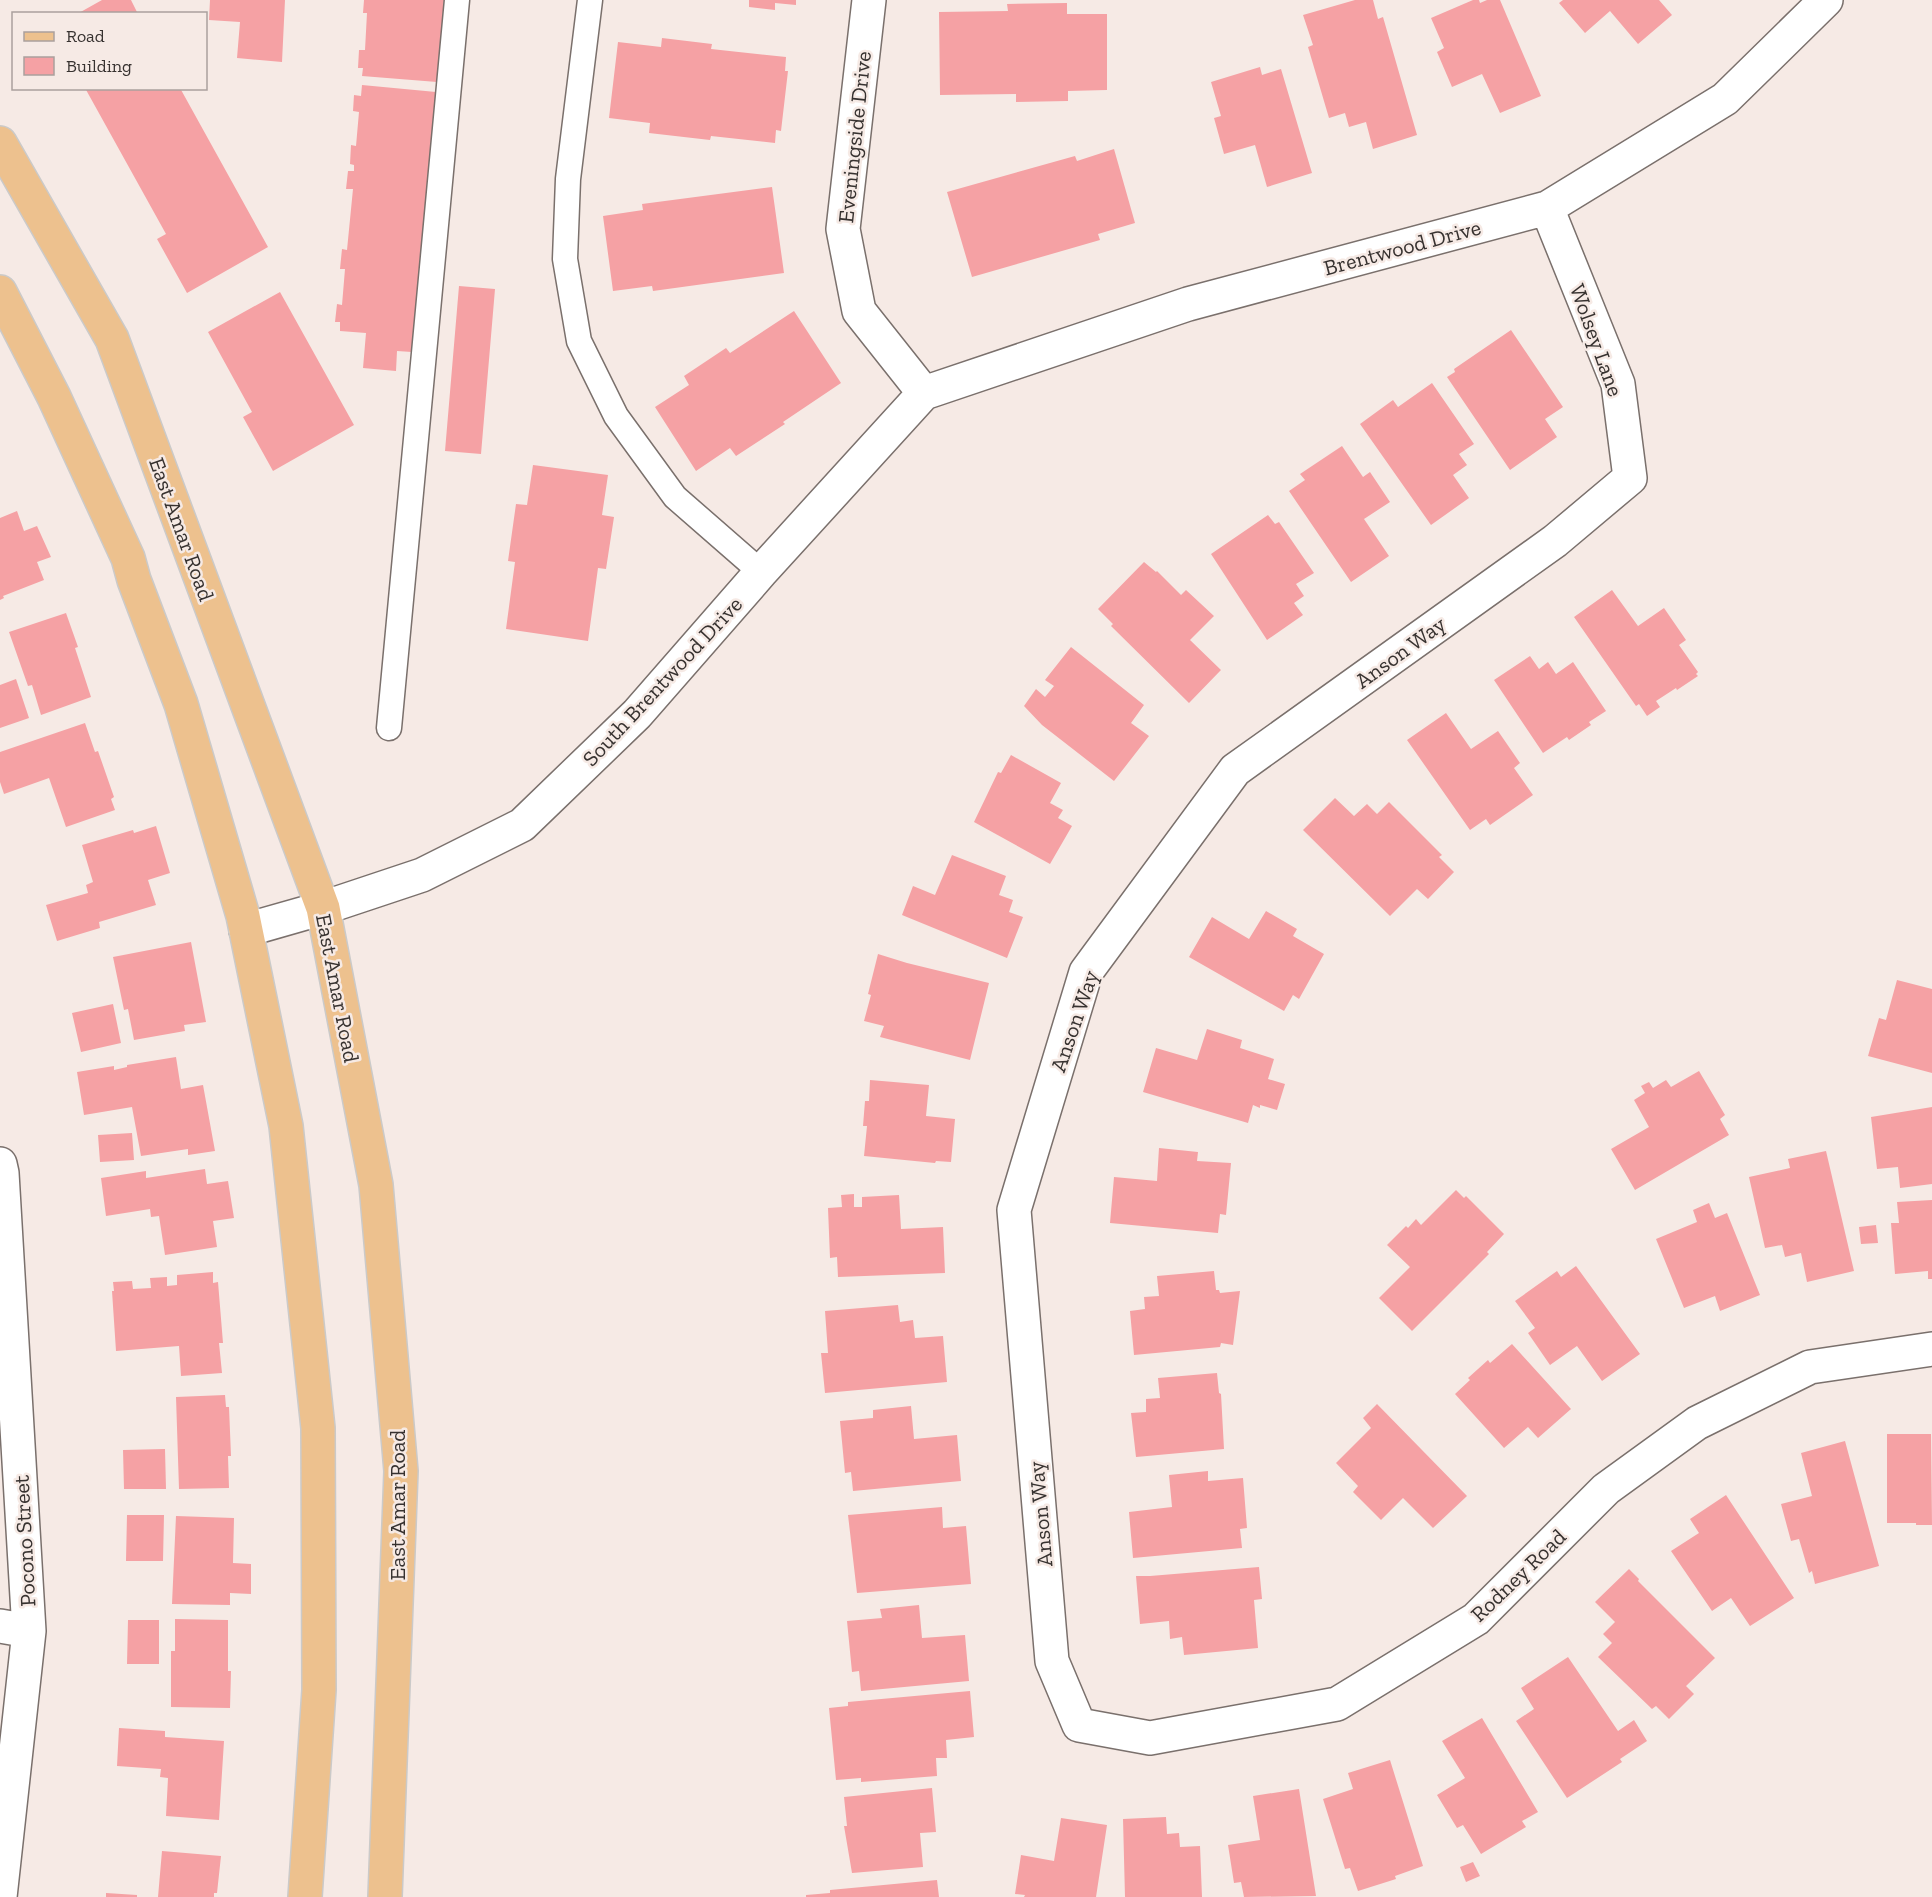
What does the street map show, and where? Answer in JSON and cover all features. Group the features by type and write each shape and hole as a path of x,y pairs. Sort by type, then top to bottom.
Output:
{"main road":[{"name":"East Amar Road","path":"0,143 112,339 323,908 376,1185 401,1471 385,1897"},
{"path":"0,292 54,397 128,558 134,580 181,704 246,930 286,1126 318,1428 319,1690 305,1897"}],"street":[{"name":"Eveningside Drive","path":"869,0 843,229 859,311 924,393"},
{"name":"Brentwood Drive","path":"924,393 1188,304 1547,208 1725,99 1826,0"},
{"name":"Wolsey Lane","path":"1547,208 1618,384 1630,478"},
{"name":"South Brentwood Drive","path":"246,930 323,908 422,875 522,825 637,714 760,572 924,393"},
{"name":"Anson Way","path":"1079,1725 1052,1661 1014,1210 1086,972 1235,770 1555,541 1630,478"},
{"name":"Pocono Street","path":"0,1164 3,1185 14,1628 0,1897"},
{"name":"Rodney Road","path":"1079,1725 1150,1738 1336,1704 1476,1619 1606,1489 1698,1423 1810,1367 1932,1349"}],"lane":[{"path":"389,728 457,0"},
{"path":"590,0 568,179 565,259 579,341 616,416 675,497 760,572"}],"building":[{"path":"102,0 131,0 137,12 81,12"},
{"path":"210,0 285,0 282,62 237,58 240,22 209,20"},
{"path":"364,0 444,0 437,82 362,76 363,68 358,68 359,50 365,50 367,13 363,13"},
{"path":"749,0 796,0 796,5 775,3 775,10 749,7"},
{"path":"1355,0 1373,0 1378,19 1383,17 1417,135 1373,149 1366,122 1349,127 1345,113 1329,118 1308,47 1313,45 1303,15"},
{"path":"1473,0 1479,0 1480,3 1487,0 1500,0 1541,96 1500,113 1482,74 1452,87 1437,52 1444,48 1431,18"},
{"path":"1563,0 1659,0 1672,15 1638,44 1610,11 1585,33 1559,3"},
{"path":"1067,3 1067,14 1107,14 1107,90 1068,91 1068,101 1016,102 1016,94 940,95 939,12 1008,11 1007,4"},
{"path":"662,38 712,44 711,49 786,57 785,71 788,71 781,131 776,130 775,143 711,136 710,140 649,133 650,123 609,118 618,42 661,47"},
{"path":"1260,67 1262,75 1281,69 1312,173 1267,187 1255,145 1224,154 1214,118 1221,116 1211,82"},
{"path":"362,85 436,92 412,352 397,351 396,371 363,368 366,333 340,331 340,322 335,322 337,304 342,305 345,269 340,269 342,249 347,250 353,189 346,189 348,171 354,171 354,165 350,164 351,145 356,146 359,112 353,111 354,95 361,96"},
{"path":"86,90 181,90 268,247 187,293 157,239 166,234"},
{"path":"1114,149 1135,223 1098,234 1100,240 972,277 947,192 1075,156 1077,161"},
{"path":"772,187 784,273 653,291 652,286 613,291 603,216 643,210 642,204"},
{"path":"459,286 495,289 481,454 445,451"},
{"path":"280,292 354,425 273,471 243,417 252,412 208,332"},
{"path":"794,311 841,383 736,456 730,448 696,471 655,407 689,385 684,376 726,348 730,353"},
{"path":"1511,330 1563,407 1545,419 1557,437 1510,470 1447,377 1455,372 1454,369"},
{"path":"1432,383 1474,444 1459,454 1467,465 1453,475 1469,498 1431,525 1360,424 1393,400 1398,407"},
{"path":"1342,446 1363,477 1370,472 1390,502 1364,519 1389,556 1351,582 1289,491 1305,480 1300,474"},
{"path":"533,465 608,475 602,515 614,517 606,569 598,568 588,641 506,629 515,562 508,561 516,504 527,505"},
{"path":"17,511 24,531 37,526 51,557 37,562 44,580 3,596 4,598 0,600 0,518"},
{"path":"1268,515 1275,524 1279,522 1314,573 1296,584 1304,596 1294,603 1303,615 1267,640 1211,554"},
{"path":"1144,562 1157,571 1181,595 1186,590 1214,616 1190,640 1221,670 1189,703 1111,626 1113,624 1098,609"},
{"path":"1612,590 1638,626 1664,608 1686,640 1679,645 1698,672 1696,674 1698,676 1656,701 1660,707 1647,716 1639,704 1636,706 1574,617"},
{"path":"66,613 78,647 75,648 91,697 41,715 32,685 28,686 9,632"},
{"path":"1071,647 1144,705 1131,723 1149,736 1114,781 1042,725 1024,706 1036,689 1045,697 1054,686 1045,680"},
{"path":"1530,656 1539,669 1548,662 1556,674 1573,662 1606,711 1589,722 1591,725 1569,740 1567,737 1543,753 1494,680"},
{"path":"16,679 29,718 0,728 0,685"},
{"path":"1446,713 1471,749 1498,731 1520,763 1514,768 1533,795 1490,825 1486,819 1470,830 1407,740"},
{"path":"85,723 95,752 98,751 114,797 111,799 115,810 66,827 49,778 4,794 0,782 0,752"},
{"path":"1011,755 1061,783 1050,803 1063,810 1058,818 1072,826 1050,864 974,822 998,772 1001,773"},
{"path":"1335,798 1354,816 1367,804 1377,814 1389,802 1442,855 1439,857 1454,872 1428,899 1417,889 1390,916 1303,830"},
{"path":"156,826 170,873 148,880 156,905 99,922 100,928 57,941 46,905 88,893 86,885 93,882 82,845 133,830 134,833"},
{"path":"952,855 1006,876 999,895 1013,900 1009,912 1023,917 1007,958 902,915 913,886 935,895"},
{"path":"1266,911 1297,929 1293,936 1324,954 1299,999 1293,995 1284,1011 1189,957 1212,917 1249,939"},
{"path":"191,942 206,1022 184,1025 185,1031 134,1040 128,1009 124,1010 113,957"},
{"path":"878,954 989,983 970,1060 880,1037 884,1026 864,1021"},
{"path":"1897,980 1932,989 1932,1073 1868,1056 1879,1018 1886,1020"},
{"path":"113,1004 121,1043 81,1052 72,1013"},
{"path":"1207,1029 1242,1040 1240,1048 1274,1059 1268,1079 1285,1084 1277,1110 1253,1105 1248,1123 1143,1092 1156,1048 1197,1060"},
{"path":"176,1057 181,1089 203,1085 215,1151 188,1155 188,1149 141,1156 132,1107 84,1115 77,1072 114,1066 114,1070 127,1067 127,1065"},
{"path":"1699,1071 1725,1115 1720,1119 1729,1135 1635,1190 1611,1149 1649,1127 1634,1100 1645,1093 1641,1086 1649,1082 1653,1088 1666,1080 1671,1087"},
{"path":"870,1080 929,1085 926,1116 955,1119 951,1162 936,1161 935,1163 864,1156 867,1126 863,1126 865,1101 869,1101"},
{"path":"1932,1107 1932,1184 1900,1188 1898,1167 1877,1169 1871,1117"},
{"path":"132,1133 134,1160 100,1162 98,1135"},
{"path":"1159,1148 1198,1152 1197,1161 1231,1163 1226,1215 1220,1214 1218,1233 1110,1223 1114,1177 1157,1181"},
{"path":"1826,1151 1854,1271 1807,1282 1801,1253 1785,1257 1782,1245 1765,1248 1749,1177 1790,1168 1788,1159"},
{"path":"205,1169 207,1184 228,1181 234,1218 213,1221 217,1247 165,1255 159,1216 151,1217 150,1209 106,1216 101,1178 146,1171 146,1178"},
{"path":"1456,1190 1464,1198 1466,1196 1504,1234 1487,1252 1489,1254 1412,1331 1379,1298 1410,1267 1387,1245 1416,1219 1421,1225"},
{"path":"854,1194 854,1207 862,1207 862,1197 899,1195 901,1229 943,1227 945,1273 838,1277 837,1257 830,1258 828,1208 842,1207 841,1195"},
{"path":"1932,1200 1932,1279 1928,1279 1928,1271 1895,1274 1891,1223 1899,1223 1897,1202"},
{"path":"1709,1203 1715,1218 1727,1213 1760,1295 1720,1311 1715,1296 1684,1308 1656,1239 1697,1222 1693,1210"},
{"path":"1876,1225 1878,1243 1861,1244 1859,1227"},
{"path":"1576,1266 1640,1354 1602,1381 1577,1346 1550,1365 1528,1333 1535,1328 1515,1301 1557,1271 1561,1277"},
{"path":"1214,1271 1216,1290 1220,1293 1240,1291 1233,1345 1221,1343 1220,1347 1134,1355 1130,1311 1145,1309 1144,1297 1159,1296 1157,1276"},
{"path":"213,1272 213,1283 218,1282 223,1343 219,1343 222,1373 181,1376 179,1346 116,1351 113,1282 132,1281 133,1289 151,1288 150,1278 167,1277 167,1286 177,1285 177,1275"},
{"path":"898,1305 900,1322 913,1320 915,1338 943,1336 947,1382 825,1393 821,1353 828,1353 825,1311"},
{"path":"1512,1344 1571,1409 1538,1438 1528,1427 1504,1448 1455,1394 1470,1380 1468,1378 1488,1360 1490,1363"},
{"path":"1217,1373 1221,1394 1224,1449 1136,1457 1131,1413 1146,1412 1146,1399 1160,1398 1158,1378"},
{"path":"225,1395 226,1407 229,1407 231,1456 228,1456 229,1488 179,1489 176,1397"},
{"path":"1377,1404 1467,1496 1433,1528 1403,1498 1381,1520 1353,1492 1358,1486 1336,1463 1371,1428 1363,1418"},
{"path":"911,1406 914,1439 957,1435 961,1481 853,1491 851,1472 845,1473 840,1421 873,1418 873,1410"},
{"path":"1887,1434 1931,1434 1932,1525 1887,1523"},
{"path":"1845,1441 1879,1566 1815,1584 1812,1571 1809,1573 1799,1539 1791,1541 1781,1504 1812,1496 1801,1453"},
{"path":"165,1449 166,1489 124,1489 123,1450"},
{"path":"1208,1471 1208,1481 1243,1478 1247,1528 1240,1529 1242,1548 1133,1558 1129,1512 1172,1507 1169,1475"},
{"path":"1726,1495 1794,1598 1750,1626 1731,1598 1712,1611 1671,1551 1699,1533 1690,1519"},
{"path":"942,1507 943,1528 966,1526 971,1584 857,1593 848,1515"},
{"path":"127,1515 164,1515 163,1561 126,1561"},
{"path":"176,1516 234,1518 233,1563 251,1564 251,1594 230,1593 230,1605 172,1604"},
{"path":"1259,1567 1262,1599 1254,1600 1258,1648 1184,1655 1182,1637 1170,1639 1169,1621 1140,1624 1136,1576"},
{"path":"1629,1569 1639,1579 1638,1581 1715,1658 1686,1686 1694,1694 1669,1719 1656,1706 1652,1709 1598,1657 1612,1643 1603,1634 1615,1622 1595,1602"},
{"path":"919,1605 922,1638 965,1635 969,1681 861,1691 859,1671 852,1672 847,1621 882,1618 880,1609"},
{"path":"175,1619 228,1620 228,1671 231,1671 230,1708 171,1707 171,1651 175,1651"},
{"path":"128,1620 159,1620 159,1664 127,1664"},
{"path":"1568,1657 1618,1731 1634,1720 1647,1741 1620,1759 1622,1762 1567,1798 1516,1721 1534,1709 1521,1688"},
{"path":"970,1691 974,1737 946,1740 947,1758 936,1758 937,1776 861,1782 861,1778 836,1780 829,1708 848,1706 848,1702"},
{"path":"1482,1718 1538,1812 1522,1821 1526,1827 1481,1854 1463,1825 1457,1828 1437,1795 1465,1778 1442,1741"},
{"path":"119,1728 165,1731 165,1737 224,1741 219,1820 166,1816 168,1778 160,1777 161,1769 117,1766"},
{"path":"1390,1760 1423,1866 1395,1876 1396,1879 1358,1891 1350,1868 1345,1869 1323,1799 1353,1789 1348,1773"},
{"path":"932,1788 936,1832 920,1833 923,1867 852,1873 844,1826 847,1826 844,1797"},
{"path":"1299,1789 1316,1896 1244,1897 1241,1882 1234,1883 1228,1845 1260,1840 1253,1796"},
{"path":"1166,1817 1167,1834 1179,1833 1180,1847 1200,1846 1202,1897 1125,1897 1123,1819"},
{"path":"1061,1818 1107,1825 1096,1897 1024,1897 1025,1895 1015,1894 1021,1855 1054,1861"},
{"path":"162,1851 221,1856 217,1893 214,1893 214,1897 158,1897"},
{"path":"1473,1862 1480,1876 1466,1882 1460,1867"},
{"path":"937,1880 939,1897 806,1897 806,1895 830,1893 830,1890"},
{"path":"106,1893 137,1895 137,1897 106,1897"}]}
